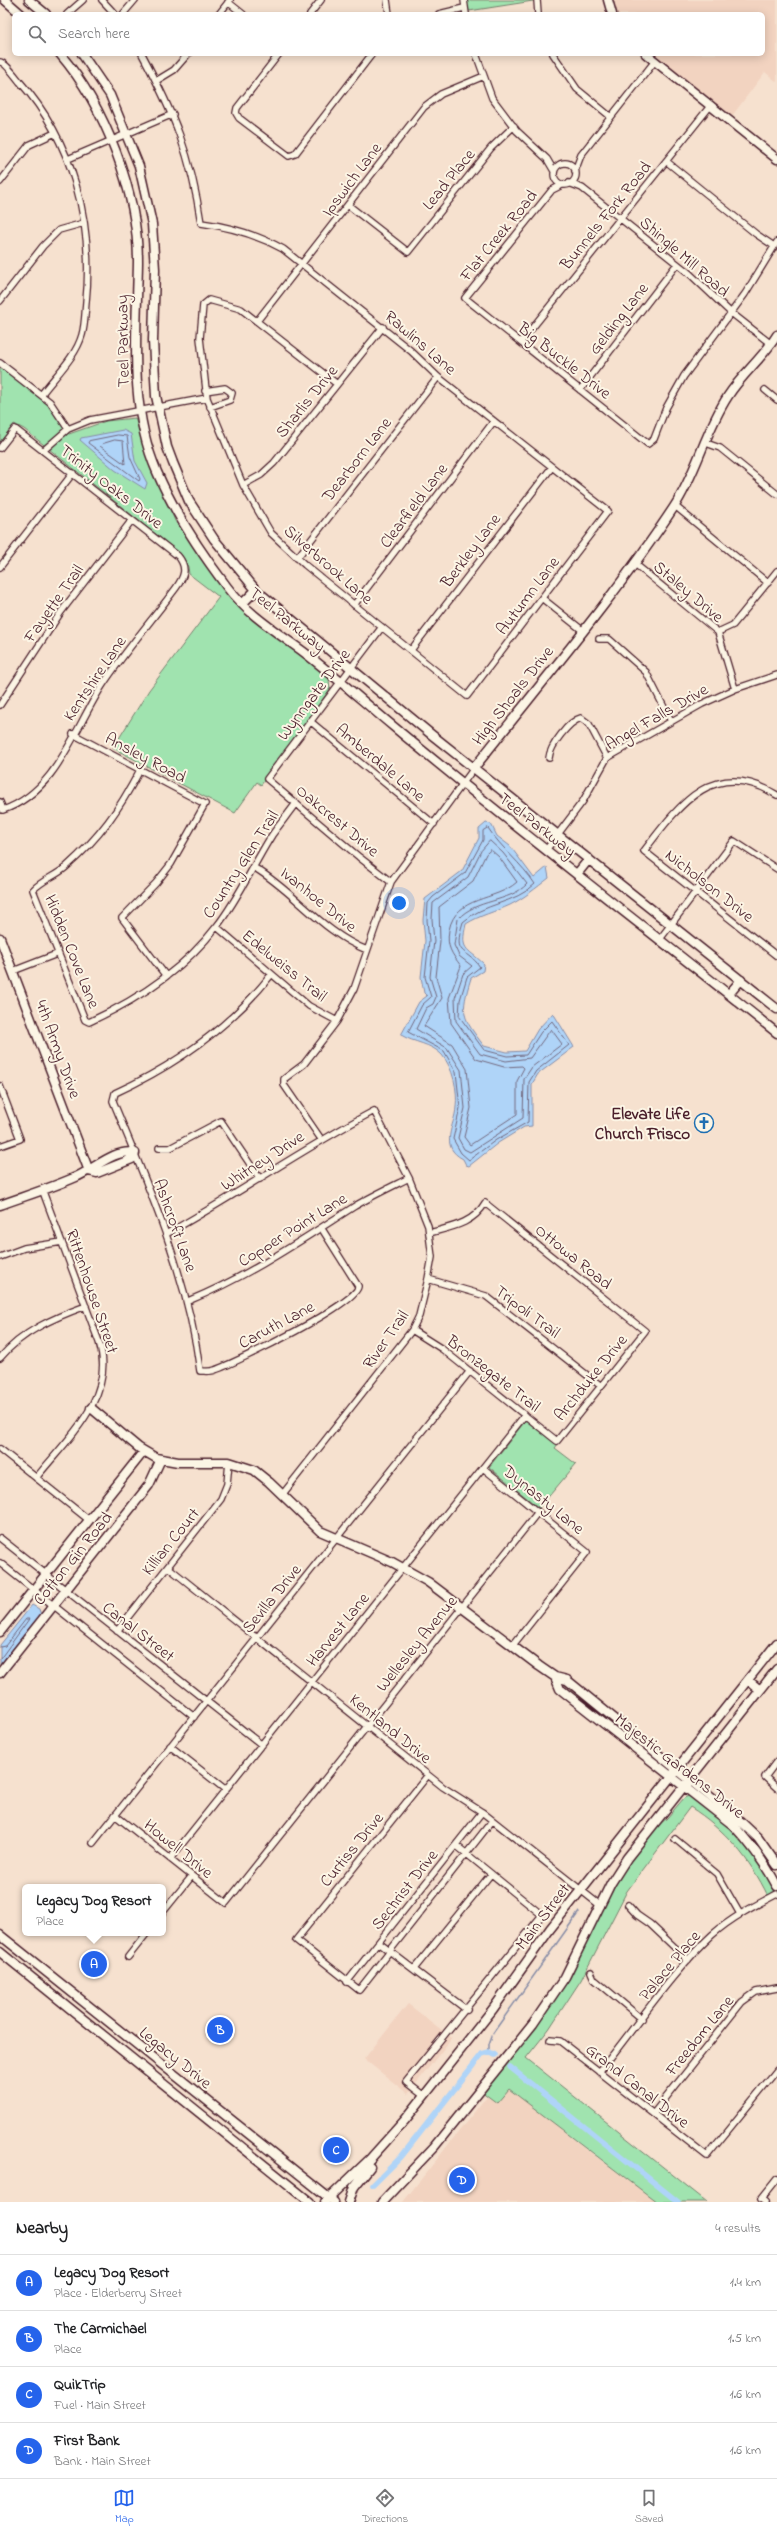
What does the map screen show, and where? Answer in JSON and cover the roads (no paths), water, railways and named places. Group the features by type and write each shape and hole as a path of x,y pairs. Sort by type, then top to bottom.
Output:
{"main road":[{"path":"5,0 19,12"},
{"path":"29,0 44,12"},
{"path":"608,0 611,12"},
{"name":"Teel Parkway","path":"61,56 88,95 111,139 121,166 131,204 138,257 136,358 139,411 155,468 173,507 197,547 227,587 260,619 340,682 463,784 777,1033"},
{"name":"Teel Parkway","path":"83,56 110,95 139,166 152,224 155,269 153,341 159,409 167,447 189,501 214,539 256,590 474,768 777,1009"},
{"path":"648,56 777,159"},
{"name":"High Shoals Drive","path":"474,768 634,563 675,506 706,443 715,418 728,396 742,376 771,344 777,335"},
{"path":"243,603 256,590"},
{"path":"577,874 589,859"},
{"name":"4th Army Drive","path":"0,938 89,1171"},
{"path":"729,994 741,980"},
{"path":"0,1205 89,1171 97,1173 132,1159 135,1153"},
{"name":"Majestic Gardens Drive","path":"91,1408 144,1451 161,1459 178,1462 229,1462 259,1474 315,1527 336,1539 404,1568 463,1606 555,1677 567,1680 750,1829 777,1865"},
{"name":"Cotton Gin Road","path":"0,1632 144,1451"},
{"name":"Cotton Gin Road","path":"0,1673 149,1485 161,1459"},
{"name":"Main Street","path":"329,2201 405,2120 493,2008 550,1929 777,1643"},
{"path":"382,2202 434,2148 533,2024 565,1977 627,1858 777,1669"},
{"name":"Majestic Gardens Drive","path":"555,1677 560,1689 733,1825 750,1843 767,1866 777,1886"},
{"path":"748,1680 760,1690"},
{"path":"605,1725 612,1717"},
{"name":"Legacy Drive","path":"0,1935 240,2127 329,2201"},
{"name":"Legacy Drive","path":"0,1952 310,2202"},
{"path":"54,1995 63,1985"},
{"path":"142,2065 150,2055"},
{"path":"349,2202 354,2187 363,2173 398,2135 405,2120"},
{"path":"231,2138 240,2127"}],"street":[{"path":"69,12 83,0"},
{"path":"102,0 113,12"},
{"path":"125,12 135,0"},
{"path":"312,12 321,0"},
{"path":"387,0 389,12"},
{"path":"464,0 465,11"},
{"path":"536,0 538,12"},
{"path":"221,12 229,1 241,12"},
{"path":"68,159 111,139 127,134 173,114 143,56"},
{"path":"156,81 174,70 186,56"},
{"path":"277,56 237,108 237,117 289,156 295,154 370,56"},
{"path":"477,56 492,98 514,126 547,159 558,182 566,184 575,174 581,155 655,62"},
{"path":"554,56 577,90 611,117"},
{"path":"0,61 28,90 55,133 68,159 79,194 84,223 89,271 82,336 74,351 41,395"},
{"name":"Ipswich Lane","path":"257,321 429,102 444,92 484,76"},
{"name":"Bunnels Fork Road","path":"521,342 711,106"},
{"name":"Rawlins Lane","path":"173,114 195,181 201,222 227,226 261,237 283,249 383,327 419,357 438,377 608,511"},
{"name":"Lead Place","path":"348,205 408,252 490,148 514,126"},
{"path":"0,182 29,145 55,133"},
{"path":"554,173 564,163 581,155"},
{"path":"547,159 572,165 575,174"},
{"path":"666,161 756,234 776,244 731,313"},
{"name":"Flat Creek Road","path":"552,190 554,173"},
{"name":"Shingle Mill Road","path":"575,174 582,188"},
{"name":"Shingle Mill Road","path":"566,184 582,188 677,264 731,313 771,344"},
{"name":"Flat Creek Road","path":"465,298 552,190 566,184"},
{"path":"0,302 43,246 59,230 84,223"},
{"name":"Gelding Lane","path":"580,390 677,264"},
{"name":"Big Buckle Drive","path":"465,298 648,444 654,439 666,408 681,380 731,313"},
{"name":"Silverbrook Lane","path":"257,321 233,306 209,300 204,302 202,307 200,338 205,391 210,407 243,485 270,532 297,558 468,696"},
{"path":"257,321 337,384"},
{"name":"Sharlis Drive","path":"243,485 267,470 383,327"},
{"path":"0,363 41,395 57,410 68,429"},
{"name":"Dearborn Lane","path":"297,558 438,377"},
{"path":"205,391 225,388 232,393 230,400 210,407"},
{"path":"765,390 777,400"},
{"path":"44,450 68,429 90,420 159,409 207,398"},
{"name":"Clearfield Lane","path":"354,605 494,421"},
{"name":"Trinity Oaks Drive","path":"0,448 15,429 44,450 178,556 184,563 185,571"},
{"path":"706,443 720,448 777,494"},
{"name":"Berkley Lane","path":"411,650 552,467"},
{"path":"0,567 73,473"},
{"path":"675,506 768,583"},
{"name":"Autumn Lane","path":"468,696 543,599 608,511"},
{"name":"Fayette Trail","path":"0,706 61,612 132,520"},
{"name":"Staley Drive","path":"634,563 718,632 735,689"},
{"name":"Kentshire Lane","path":"0,802 4,810 15,806 49,776 60,761 91,703 183,579 185,571"},
{"path":"718,632 732,625 777,571"},
{"path":"543,599 582,630"},
{"name":"Wynngate Drive","path":"267,779 382,628"},
{"path":"599,639 609,639 646,672 671,721"},
{"name":"Angel Falls Drive","path":"546,850 583,801 608,758 671,721 735,689 777,676"},
{"path":"549,758 550,750 574,722 582,718 589,724 608,758"},
{"name":"Amberdale Lane","path":"310,721 434,824"},
{"name":"Ansley Road","path":"74,734 205,804 171,864 156,883 122,918 166,976"},
{"name":"High Shoals Drive","path":"321,1139 284,1085 284,1079 304,1064 337,1021 354,989 392,882 474,768"},
{"name":"Hidden Cove Lane","path":"90,1022 85,1020 57,954 33,890 61,871 88,847 115,813 140,770"},
{"name":"Oakcrest Drive","path":"267,779 354,853 392,882"},
{"name":"Nicholson Drive","path":"777,795 762,785 736,779 713,785 692,795 675,810 644,851 777,956"},
{"name":"Country Glen Trail","path":"90,1022 118,1008 166,976 191,955 217,927 255,868 272,835 296,803"},
{"path":"660,939 734,841 777,869"},
{"name":"Ivanhoe Drive","path":"255,868 271,878 344,939 367,950"},
{"name":"Edelweiss Trail","path":"217,927 271,975 309,1006 337,1021"},
{"path":"13,972 57,954"},
{"name":"Ashcroft Lane","path":"200,1371 188,1301 166,1234 113,1101 115,1093 180,1058 225,1023 271,975"},
{"path":"0,1086 20,1139 0,1146"},
{"name":"Whitney Drive","path":"166,1234 260,1179 321,1139 374,1111"},
{"name":"River Trail","path":"282,1495 412,1330 419,1316 428,1279 432,1257 429,1233 421,1204 374,1111"},
{"path":"159,1148 170,1148 221,1121 260,1179"},
{"name":"Copper Point Lane","path":"188,1301 228,1285 322,1229 356,1206 409,1178"},
{"name":"Rittenhouse Street","path":"36,1478 91,1408 102,1385 104,1360 86,1306 42,1189"},
{"name":"Ottowa Road","path":"429,1233 467,1221 480,1212 486,1203 645,1331"},
{"name":"Caruth Lane","path":"200,1371 214,1371 246,1357 319,1318 355,1295 359,1289 322,1229"},
{"path":"0,1257 24,1248 62,1242"},
{"name":"Tripoli Trail","path":"428,1279 486,1296 601,1386"},
{"path":"0,1358 16,1342 36,1327 86,1306"},
{"name":"Bronzegate Trail","path":"412,1330 442,1349 557,1441"},
{"name":"Archduke Drive","path":"557,1441 645,1331"},
{"name":"Sevilla Drive","path":"93,1843 470,1371"},
{"name":"Harvest Lane","path":"170,1859 525,1415"},
{"path":"0,1449 89,1520"},
{"name":"Killian Court","path":"117,1631 221,1499 227,1484 229,1462"},
{"name":"Dynasty Lane","path":"483,1468 587,1552 513,1646"},
{"name":"Wellesley Avenue","path":"226,1903 538,1512"},
{"name":"Canal Street","path":"0,1538 262,1745"},
{"name":"Canal Street","path":"0,1563 194,1717"},
{"name":"Kentland Drive","path":"168,1567 428,1775 482,1812 601,1906"},
{"path":"170,1746 226,1790"},
{"path":"777,1761 765,1777 777,1788"},
{"name":"Curtiss Drive","path":"347,1982 296,1940 428,1775"},
{"name":"Sechrist Drive","path":"482,1812 347,1982 359,1990 492,1821"},
{"name":"Howell Drive","path":"115,1815 226,1903"},
{"path":"675,1839 717,1874 740,1914"},
{"path":"424,2096 406,2082 442,2036 467,2010 542,1915 456,1846"},
{"path":"414,1969 491,1874"},
{"path":"166,1908 192,1876"},
{"name":"Palace Place","path":"599,2072 688,1960 713,1935 740,1914 777,1894"},
{"path":"628,1905 636,1915 650,1924 688,1960"},
{"path":"128,1956 145,1936"},
{"path":"379,1943 467,2010"},
{"path":"591,1972 594,1979 642,2019"},
{"name":"Freedom Lane","path":"654,2114 742,2002 756,1992 777,1988"},
{"name":"Grand Canal Drive","path":"550,2040 560,2041 707,2156 777,2070"},
{"path":"763,2200 777,2179"}],"water":[{"path":"123,430 131,434 135,461 147,483 145,489 115,470 80,440 81,438"},
{"path":"486,823 491,824 497,836 510,846 534,878 547,867 549,878 530,893 515,902 466,924 464,944 469,951 484,964 483,971 471,978 467,990 464,1008 467,1021 484,1046 507,1052 525,1051 538,1029 553,1013 574,1047 538,1074 532,1084 532,1126 524,1127 498,1143 469,1166 466,1165 463,1159 455,1154 451,1148 450,1135 455,1114 456,1094 452,1073 446,1060 433,1048 401,1035 419,1002 427,996 424,993 421,977 425,941 423,920 425,899 462,871 479,838 479,829"},
{"path":"32,1605 39,1609 41,1615 0,1665 0,1645"}],"waterway":[{"path":"489,2052 489,2044 493,2033 579,1912"},
{"path":"373,2185 401,2157 482,2054 489,2052 495,2055"},
{"path":"510,2067 678,2202"}],"place":[{"name":"Elevate Life Church Frisco","path":"704,1123"},
{"name":"Legacy Dog Resort","path":"94,1964"},
{"name":"The Carmichael","path":"220,2030"},
{"name":"QuikTrip","path":"336,2150"},
{"name":"First Bank","path":"462,2180"}]}
